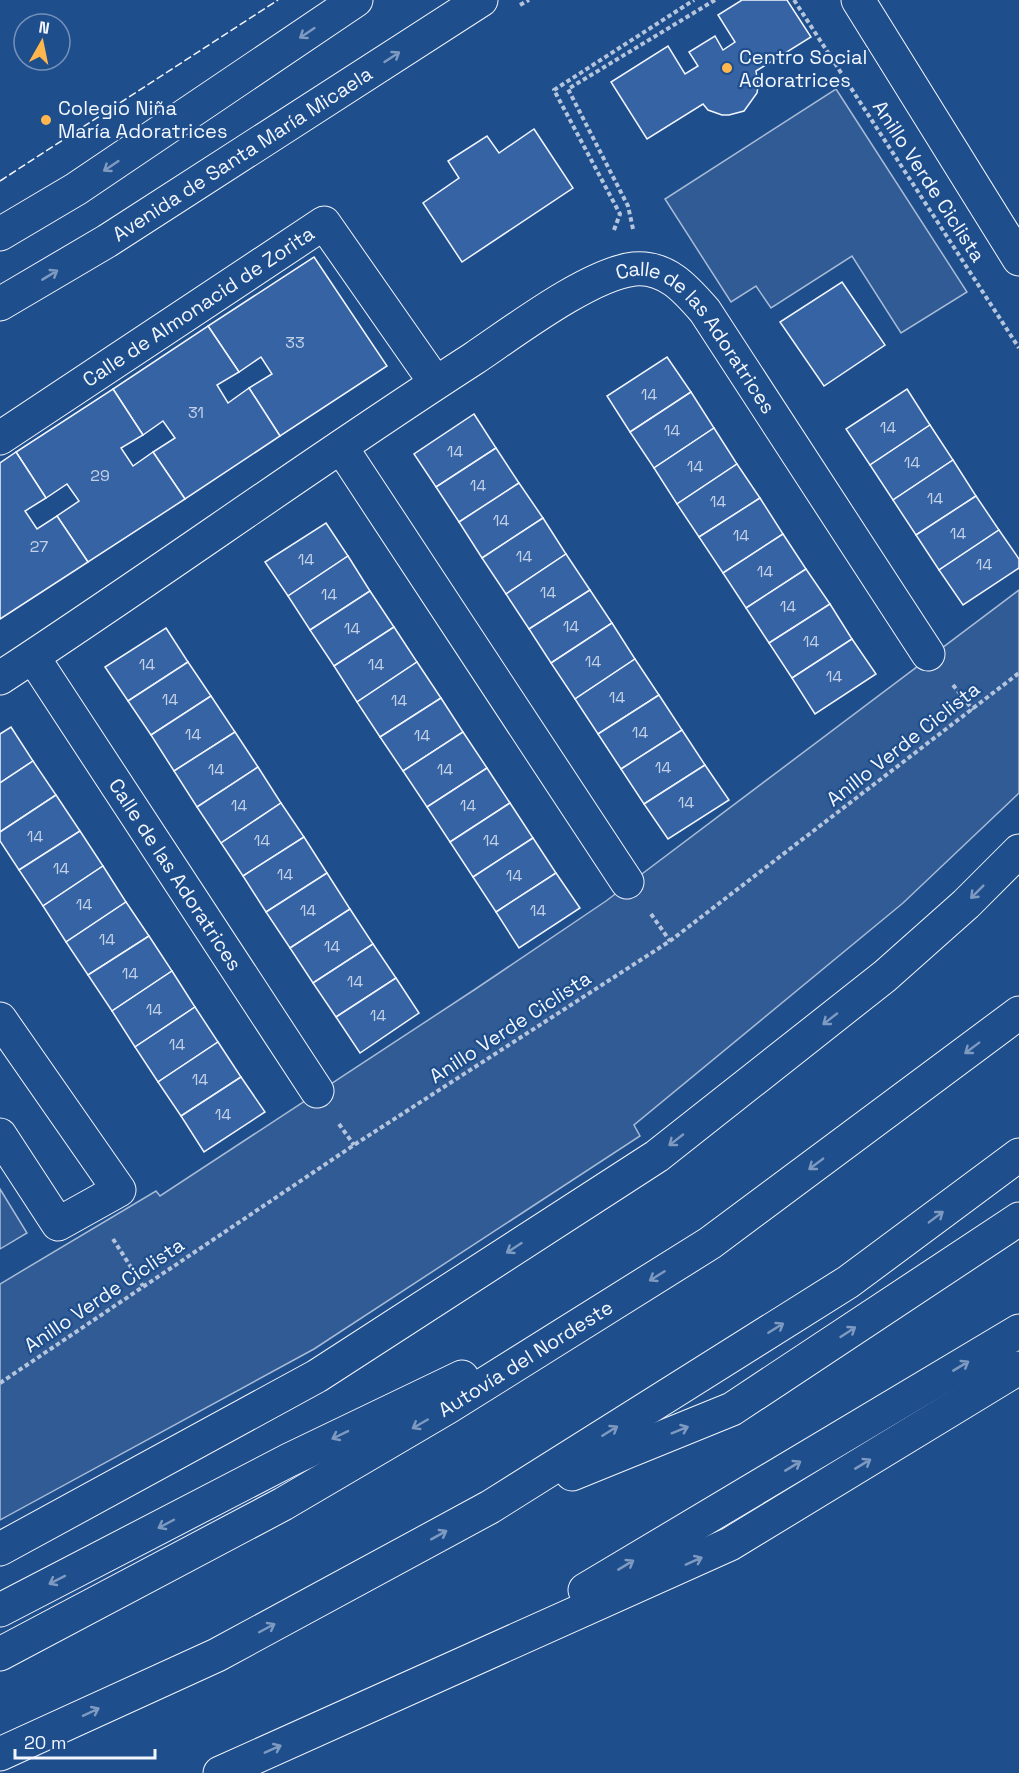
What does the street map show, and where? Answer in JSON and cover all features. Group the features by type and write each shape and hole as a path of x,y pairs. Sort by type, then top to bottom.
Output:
{"main road":[{"path":"0,234 76,189 356,0"},
{"name":"Avenida de Santa María Micaela","path":"0,304 107,241 481,0"},
{"path":"858,0 1019,259"},
{"name":"Calle de Almonacid de Zorita","path":"0,438 324,223 435,382"},
{"name":"Calle de las Adoratrices","path":"0,678 435,382 566,298 612,275 634,269 653,270 670,276 687,290 705,311 928,654"},
{"path":"341,447 627,882"},
{"name":"Calle de las Adoratrices","path":"33,657 317,1091"},
{"path":"0,1549 317,1376 657,1156 885,976 966,904 1019,851"},
{"name":"Autovía del Nordeste","path":"0,1654 283,1504 448,1407 710,1243 1019,1012"},
{"path":"0,1135 58,1224 119,1190 6,1040"},
{"path":"0,1754 217,1655 490,1507 848,1282 1019,1155"},
{"path":"490,1507 732,1408 1019,1219"},
{"path":"0,1610 289,1460 601,1310"},
{"path":"449,1670 1019,1331"},
{"path":"220,1773 730,1544 1019,1368"}],"path":[{"path":"606,235 616,229 620,214 554,90 694,0"},
{"path":"634,269 633,224 628,206 568,89 715,0"},
{"name":"Anillo Verde Ciclista","path":"794,0 1019,348"},
{"name":"Anillo Verde Ciclista","path":"0,1383 354,1145 670,941 1019,673"},
{"path":"92,1205 143,1286"}],"shaded area":[{"path":"836,89 967,292 901,333 852,256 771,308 756,286 731,302 665,199"},
{"path":"1019,590 1019,793 903,903 634,1125 640,1136 314,1349 0,1520 0,1284 156,1191 160,1196 606,901"},
{"path":"0,1189 27,1233 0,1249"}],"building":[{"name":"Centro Social Adoratrices","path":"742,0 787,0 811,37 756,71 757,93 744,111 722,115 708,110 703,104 647,139 611,82 668,46 685,74 698,66 689,52 715,36 723,50 735,42 718,15"},
{"path":"534,129 573,188 462,262 423,203 459,178 448,161 487,136 499,153"},
{"path":"314,257 387,366 280,436 249,388 272,374 261,357 239,372 208,326"},
{"path":"842,282 885,345 824,386 780,322"},
{"path":"208,326 239,372 217,385 228,403 249,388 280,436 185,499 153,452 175,438 163,421 143,435 113,389"},
{"path":"667,357 691,392 630,432 607,396"},
{"path":"113,389 143,435 121,448 133,466 153,452 185,499 88,562 57,516 79,501 67,484 46,498 16,452"},
{"path":"907,389 930,425 870,465 846,429"},
{"path":"691,392 714,428 654,468 630,432"},
{"path":"474,414 496,448 436,487 414,454"},
{"path":"930,425 953,460 893,500 870,465"},
{"path":"714,428 737,464 677,504 654,468"},
{"path":"496,448 519,483 459,522 436,487"},
{"path":"16,452 46,498 25,511 37,529 57,516 88,562 0,619 0,463"},
{"path":"953,460 976,496 916,535 893,500"},
{"path":"737,464 760,498 699,537 677,504"},
{"path":"519,483 543,518 482,558 459,522"},
{"path":"976,496 999,530 939,570 916,535"},
{"path":"760,498 783,534 723,573 699,537"},
{"path":"543,518 566,554 506,594 482,558"},
{"path":"326,523 348,556 288,596 265,562"},
{"path":"999,530 1019,559 1019,568 963,605 939,570"},
{"path":"783,534 806,569 746,608 723,573"},
{"path":"566,554 590,590 529,629 506,594"},
{"path":"348,556 370,591 310,630 288,596"},
{"path":"806,569 830,604 769,643 746,608"},
{"path":"590,590 612,623 551,663 529,629"},
{"path":"370,591 394,627 334,666 310,630"},
{"path":"830,604 852,639 792,678 769,643"},
{"path":"612,623 635,659 575,699 551,663"},
{"path":"394,627 417,662 357,702 334,666"},
{"path":"166,628 188,662 128,701 105,667"},
{"path":"852,639 876,674 815,714 792,678"},
{"path":"635,659 659,695 598,734 575,699"},
{"path":"188,662 211,696 151,735 128,701"},
{"path":"417,662 441,698 380,737 357,702"},
{"path":"659,695 682,730 621,769 598,734"},
{"path":"211,696 235,732 174,771 151,735"},
{"path":"441,698 463,732 403,771 380,737"},
{"path":"11,727 33,761 0,783 0,734"},
{"path":"682,730 705,765 644,804 621,769"},
{"path":"235,732 258,767 197,807 174,771"},
{"path":"463,732 487,768 427,807 403,771"},
{"path":"33,761 56,795 0,832 0,783"},
{"path":"705,765 729,800 668,839 644,804"},
{"path":"258,767 281,803 221,843 197,807"},
{"path":"487,768 510,803 450,842 427,807"},
{"path":"56,795 80,831 19,870 0,841 0,832"},
{"path":"281,803 304,837 243,876 221,843"},
{"path":"510,803 533,838 473,877 450,842"},
{"path":"80,831 103,866 43,906 19,870"},
{"path":"304,837 327,873 266,912 243,876"},
{"path":"533,838 556,873 496,912 473,877"},
{"path":"103,866 126,902 66,942 43,906"},
{"path":"327,873 350,909 290,948 266,912"},
{"path":"556,873 580,908 519,948 496,912"},
{"path":"126,902 149,936 88,975 66,942"},
{"path":"350,909 373,944 313,983 290,948"},
{"path":"149,936 172,971 112,1011 88,975"},
{"path":"373,944 396,978 336,1017 313,983"},
{"path":"172,971 195,1007 135,1047 112,1011"},
{"path":"396,978 419,1013 360,1053 336,1017"},
{"path":"195,1007 218,1042 158,1082 135,1047"},
{"path":"218,1042 241,1077 181,1116 158,1082"},
{"path":"241,1077 265,1112 204,1152 181,1116"}],"fence":[{"path":"0,181 278,0"}],"place":[{"name":"Centro Social Adoratrices","path":"727,68"},
{"name":"Colegio Niña María Adoratrices","path":"46,120"}]}
